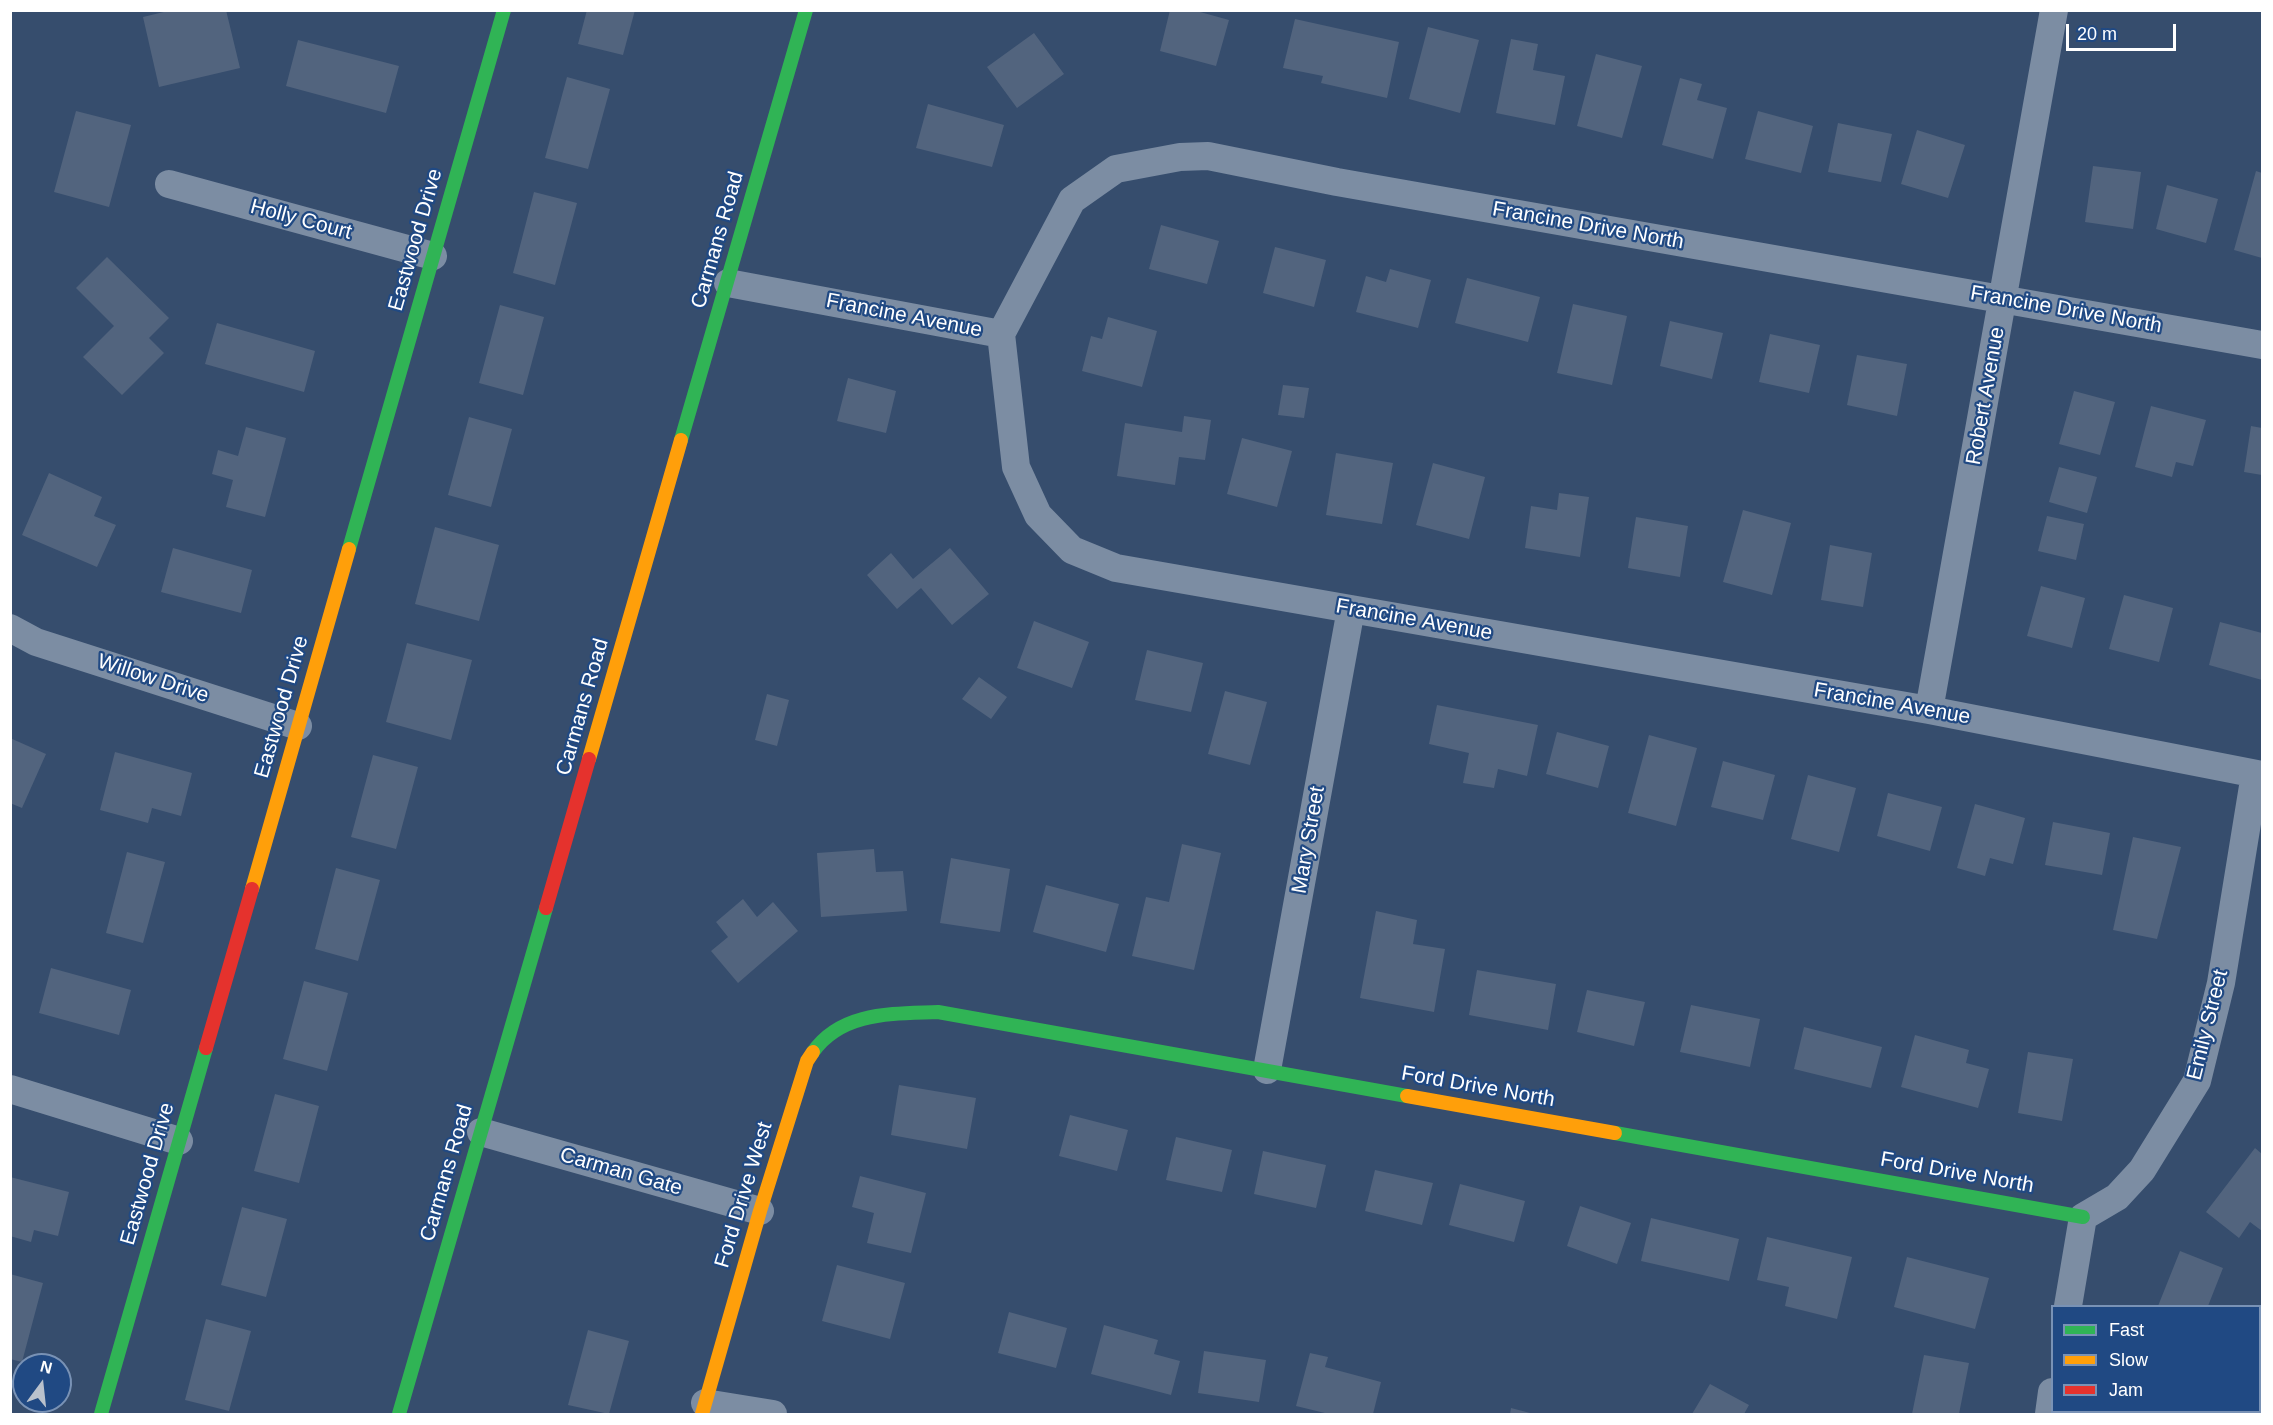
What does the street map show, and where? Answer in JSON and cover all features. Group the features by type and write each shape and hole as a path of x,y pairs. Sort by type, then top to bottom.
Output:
{"street":[{"name":"Eastwood Drive","path":"101,1414 504,10"},
{"name":"Carmans Road","path":"399,1414 806,10"},
{"name":"Robert Avenue","path":"1929,710 2054,10"},
{"name":"Francine Drive North","path":"1001,334 1072,200 1116,169 1180,157 1208,156 1337,182 2262,345"},
{"name":"Holly Court","path":"169,184 433,256"},
{"name":"Francine Avenue","path":"728,283 1001,334 1016,467 1038,515 1072,550 1116,568 1929,710 2259,774"},
{"name":"Mary Street","path":"1267,1070 1351,609"},
{"name":"Willow Drive","path":"10,628 36,642 298,726"},
{"name":"Emily Street","path":"2084,1217 2117,1197 2142,1170 2197,1081 2221,983 2259,774"},
{"name":"Ford Drive North","path":"865,1016 938,1012 2084,1217"},
{"name":"Ford Drive West","path":"704,1409 760,1211 807,1061 818,1043 842,1025 865,1016"},
{"path":"10,1089 179,1141"},
{"name":"Carman Gate","path":"481,1132 760,1211"},
{"path":"2068,1305 2084,1217"},
{"path":"704,1409 773,1414"}],"building":[{"path":"172,10 226,10 240,68 159,87 143,17"},
{"path":"587,10 635,10 623,55 578,44"},
{"path":"1170,10 1193,10 1229,20 1216,66 1160,51"},
{"path":"1295,19 1399,42 1387,98 1321,83 1323,76 1283,68"},
{"path":"1428,27 1479,40 1460,113 1409,99"},
{"path":"1034,33 1064,74 1017,108 987,67"},
{"path":"1511,39 1538,44 1533,70 1565,76 1555,125 1496,113"},
{"path":"298,40 399,66 386,113 286,86"},
{"path":"1596,54 1642,66 1622,138 1577,126"},
{"path":"567,77 610,89 588,169 545,158"},
{"path":"1680,78 1702,84 1697,100 1727,108 1713,159 1662,145"},
{"path":"928,104 1004,125 992,167 916,148"},
{"path":"76,111 131,125 109,207 54,192"},
{"path":"1758,111 1813,126 1801,173 1745,159"},
{"path":"1838,123 1892,134 1881,182 1828,172"},
{"path":"1917,130 1965,145 1948,198 1901,184"},
{"path":"2093,166 2141,172 2133,229 2085,222"},
{"path":"2256,171 2262,173 2262,258 2234,250"},
{"path":"2167,185 2218,199 2206,243 2156,229"},
{"path":"534,192 577,203 555,285 513,273"},
{"path":"1161,225 1219,241 1207,284 1149,269"},
{"path":"1275,247 1326,260 1314,307 1263,293"},
{"path":"107,257 169,318 149,338 164,353 122,395 83,357 114,326 76,288"},
{"path":"1390,269 1431,280 1418,328 1356,312 1366,276 1386,282"},
{"path":"1467,278 1540,297 1528,342 1455,323"},
{"path":"1573,304 1627,316 1612,385 1557,373"},
{"path":"500,305 544,317 523,395 479,383"},
{"path":"1108,317 1157,331 1142,387 1082,371 1091,336 1102,339"},
{"path":"1670,321 1723,333 1712,379 1660,366"},
{"path":"217,323 315,351 304,392 205,364"},
{"path":"1770,334 1820,345 1809,393 1759,382"},
{"path":"1857,355 1907,364 1897,416 1847,405"},
{"path":"848,378 896,391 886,433 837,421"},
{"path":"1283,385 1309,388 1304,418 1278,415"},
{"path":"2074,391 2115,402 2100,455 2059,444"},
{"path":"2151,406 2206,420 2193,466 2176,462 2172,477 2135,467"},
{"path":"1184,416 1211,420 1205,460 1179,457 1175,485 1117,476 1125,423 1182,432"},
{"path":"469,417 512,429 491,507 448,495"},
{"path":"2251,426 2262,428 2262,475 2244,472"},
{"path":"246,427 286,438 265,517 226,507 233,480 212,474 218,450 238,456"},
{"path":"1242,438 1292,451 1277,507 1227,494"},
{"path":"1336,453 1393,463 1382,524 1326,515"},
{"path":"1433,463 1485,477 1469,539 1416,525"},
{"path":"2059,467 2097,477 2087,513 2049,502"},
{"path":"49,473 102,497 94,516 116,525 97,567 22,535"},
{"path":"1559,493 1589,497 1580,557 1525,548 1531,506 1557,510"},
{"path":"1743,510 1791,523 1772,595 1723,582"},
{"path":"2047,516 2084,524 2076,560 2038,551"},
{"path":"1636,517 1688,526 1680,577 1628,568"},
{"path":"435,527 499,545 479,621 415,604"},
{"path":"1830,545 1872,553 1863,607 1821,600"},
{"path":"173,548 252,570 241,613 161,592"},
{"path":"950,548 989,594 952,625 921,588 897,609 867,575 891,553 913,579"},
{"path":"2041,586 2085,598 2072,648 2027,636"},
{"path":"2124,595 2173,608 2159,662 2109,649"},
{"path":"1034,621 1089,642 1072,688 1017,668"},
{"path":"2220,622 2262,633 2262,680 2209,665"},
{"path":"407,643 472,660 451,740 386,722"},
{"path":"1147,650 1203,663 1191,712 1135,700"},
{"path":"979,677 1007,697 991,719 962,699"},
{"path":"1225,691 1267,702 1250,765 1208,754"},
{"path":"767,694 789,700 777,746 755,740"},
{"path":"1437,705 1538,725 1527,776 1498,769 1494,788 1463,783 1469,753 1429,744"},
{"path":"1557,732 1609,746 1598,788 1546,774"},
{"path":"1649,735 1697,748 1676,826 1628,813"},
{"path":"10,738 46,754 22,808 10,803"},
{"path":"115,752 192,773 181,816 152,808 148,823 100,810"},
{"path":"373,755 418,767 396,849 351,837"},
{"path":"1723,761 1775,775 1763,820 1711,807"},
{"path":"1808,775 1856,788 1839,852 1791,839"},
{"path":"1888,793 1942,807 1930,851 1877,836"},
{"path":"1975,804 2025,818 2013,864 1990,858 1985,876 1957,868"},
{"path":"2053,822 2110,833 2102,875 2045,865"},
{"path":"2133,837 2181,847 2157,939 2113,930"},
{"path":"1182,844 1221,853 1194,970 1132,956 1146,897 1169,902"},
{"path":"874,849 876,872 903,871 907,911 821,917 817,853"},
{"path":"127,852 165,862 143,943 106,933"},
{"path":"951,858 1010,869 1000,932 940,923"},
{"path":"336,868 380,880 358,961 315,949"},
{"path":"1046,885 1119,904 1106,952 1033,932"},
{"path":"743,899 757,917 773,902 798,931 738,983 711,951 728,937 716,922"},
{"path":"1376,911 1417,920 1413,944 1445,949 1434,1012 1360,998"},
{"path":"51,968 131,990 119,1035 39,1013"},
{"path":"1477,970 1556,984 1548,1030 1469,1015"},
{"path":"304,981 348,993 327,1071 283,1059"},
{"path":"1587,990 1645,1002 1634,1046 1577,1032"},
{"path":"1691,1005 1760,1019 1750,1067 1680,1052"},
{"path":"1804,1027 1882,1047 1871,1088 1794,1069"},
{"path":"1915,1035 1969,1050 1966,1063 1989,1069 1978,1108 1901,1087"},
{"path":"2028,1052 2073,1059 2062,1121 2018,1113"},
{"path":"899,1085 976,1098 967,1149 891,1135"},
{"path":"275,1094 319,1106 299,1183 254,1171"},
{"path":"1070,1115 1128,1130 1117,1171 1059,1156"},
{"path":"1176,1137 1232,1150 1222,1192 1166,1180"},
{"path":"2255,1148 2262,1154 2262,1231 2250,1222 2239,1238 2206,1212"},
{"path":"1263,1151 1326,1165 1316,1208 1254,1194"},
{"path":"1375,1170 1433,1183 1422,1225 1365,1211"},
{"path":"860,1176 926,1193 911,1253 867,1243 874,1213 852,1207"},
{"path":"10,1177 69,1192 58,1236 34,1230 31,1242 10,1236"},
{"path":"1460,1184 1525,1201 1514,1242 1449,1225"},
{"path":"1580,1206 1631,1223 1617,1264 1567,1246"},
{"path":"242,1207 287,1219 266,1297 221,1285"},
{"path":"1651,1218 1739,1239 1729,1281 1641,1261"},
{"path":"1767,1237 1852,1257 1837,1319 1785,1306 1789,1287 1757,1280"},
{"path":"2180,1251 2223,1268 2208,1305 2158,1305"},
{"path":"1907,1257 1989,1278 1975,1329 1894,1307"},
{"path":"837,1265 905,1283 890,1339 822,1321"},
{"path":"10,1274 43,1283 24,1353 12,1353 12,1360 10,1359"},
{"path":"1009,1312 1067,1328 1056,1368 998,1353"},
{"path":"206,1319 251,1331 229,1411 185,1400"},
{"path":"1104,1325 1158,1340 1154,1354 1180,1361 1171,1395 1091,1374"},
{"path":"588,1330 629,1341 609,1414 568,1405"},
{"path":"1204,1351 1266,1360 1259,1402 1198,1393"},
{"path":"1310,1353 1328,1357 1325,1367 1381,1382 1373,1414 1329,1414 1296,1406"},
{"path":"1924,1355 1969,1363 1959,1414 1912,1414"},
{"path":"1710,1384 1749,1405 1744,1414 1692,1414"},
{"path":"1511,1408 1534,1414 1510,1414"},
{"path":"2132,1413 2178,1413 2177,1414"}],"traffic: fast":[{"path":"349,549 504,10"},
{"path":"681,440 806,10"},
{"path":"399,1414 546,908"},
{"path":"813,1052 838,1029 853,1022 886,1015 938,1012 1407,1096"},
{"path":"101,1414 206,1048"},
{"path":"1615,1133 2083,1217"}],"traffic: slow":[{"path":"589,759 681,440"},
{"path":"252,889 349,549"},
{"path":"702,1414 760,1211 807,1061 813,1052"},
{"path":"1407,1096 1615,1133"}],"traffic: jam":[{"path":"546,908 589,759"},
{"path":"206,1048 252,889"}]}
